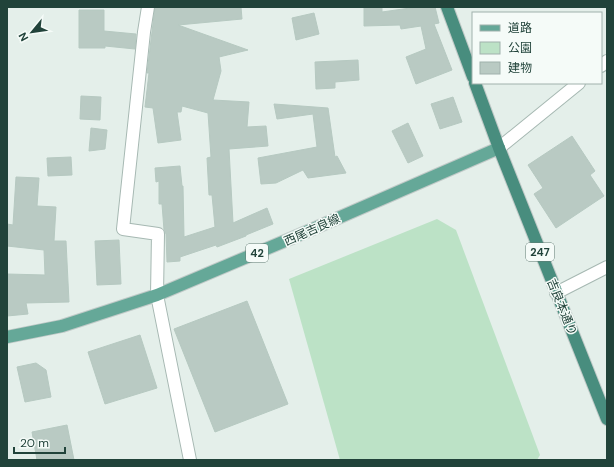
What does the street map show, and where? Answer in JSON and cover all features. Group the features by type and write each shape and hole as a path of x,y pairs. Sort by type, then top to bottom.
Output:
{"highway":[{"path":"448,7 472,74"},
{"name":"吉良本通り","path":"475,84 498,148 607,420"}],"main road":[{"name":"西尾吉良線","path":"7,337 62,326 157,295 498,148"}],"street":[{"path":"148,7 123,229 158,234 157,295 190,460"},
{"path":"498,148 578,84"},
{"path":"556,293 607,267"}],"green space":[{"path":"437,219 456,230 540,455 537,460 340,460 289,279"}],"building":[{"path":"155,7 241,7 242,19 178,25 248,50 219,57 221,71 213,100 249,102 247,127 266,126 268,146 229,149 233,223 267,208 273,224 217,247 216,245 180,257 180,261 167,262 166,234 164,230 162,204 159,204 159,181 156,182 155,168 180,166 183,186 184,237 215,227 212,195 209,195 207,158 211,157 208,113 182,106 181,112 177,112 181,140 158,143 153,108 145,107 149,73 147,73"},
{"path":"364,7 382,7 382,12 417,7 435,7 439,23 434,24 452,70 416,84 406,57 426,49 421,26 401,29 400,25 364,26"},
{"path":"79,10 104,10 104,31 136,34 135,49 105,46 105,48 79,48"},
{"path":"314,13 319,34 296,40 292,18"},
{"path":"358,60 359,80 335,82 335,88 316,89 315,62"},
{"path":"81,96 101,97 100,120 80,119"},
{"path":"453,97 462,122 440,129 431,104"},
{"path":"274,104 328,108 335,157 337,156 346,173 308,178 303,170 276,183 261,184 258,158 317,147 313,114 277,119"},
{"path":"408,123 423,156 408,163 392,131"},
{"path":"91,128 107,130 105,149 89,151"},
{"path":"572,136 595,171 590,175 604,196 556,228 534,194 543,188 528,165"},
{"path":"71,157 72,175 48,176 47,158"},
{"path":"16,177 39,178 37,206 56,207 54,241 66,241 69,302 26,303 28,314 7,316 7,274 45,275 44,250 7,246 7,224 13,225"},
{"path":"119,240 121,284 97,285 95,241"},
{"path":"247,301 288,404 215,432 174,329"},
{"path":"140,335 157,388 105,404 88,352"},
{"path":"36,363 46,370 51,397 25,402 17,367"},
{"path":"67,425 74,460 37,460 32,432"}]}
